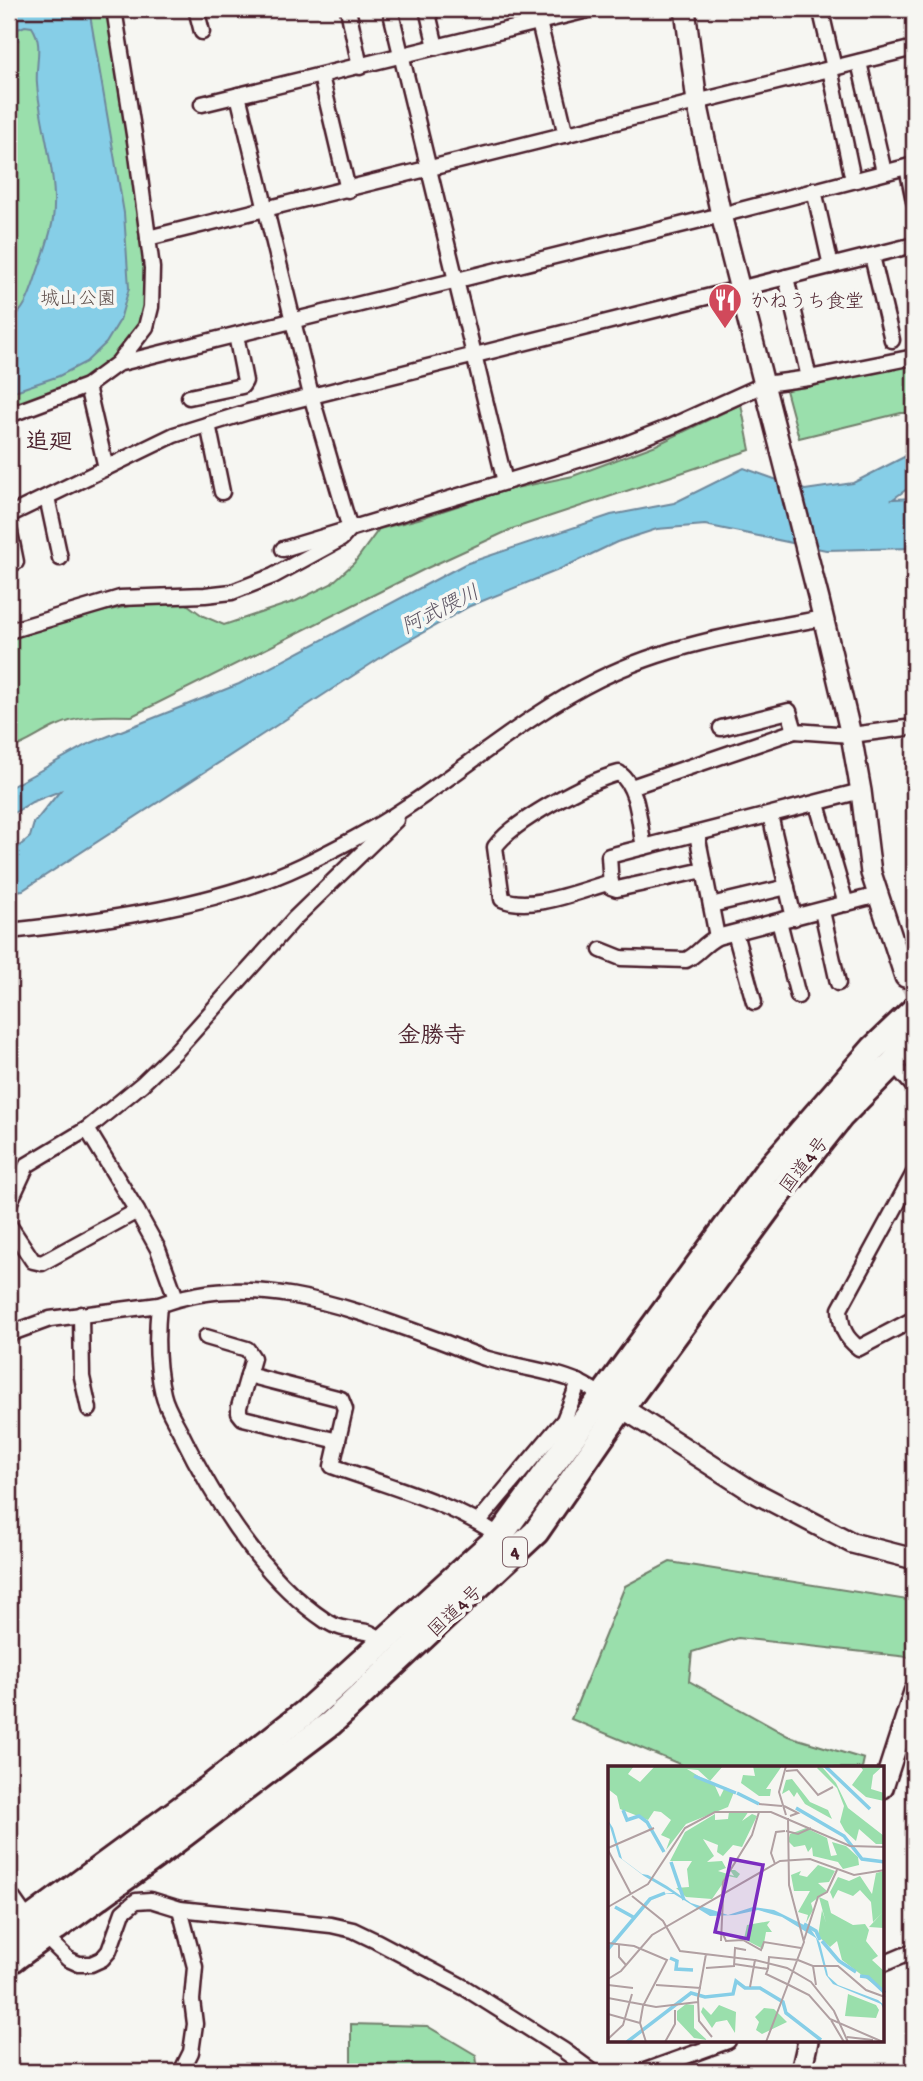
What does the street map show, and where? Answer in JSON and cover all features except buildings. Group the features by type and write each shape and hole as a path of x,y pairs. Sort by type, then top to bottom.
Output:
{"highway":[{"name":"国道4号","path":"27,1930 154,1857 341,1714 536,1532 613,1401 767,1171 874,1048 914,1010"},
{"name":"国道4号","path":"9,1962 27,1930 296,1721 500,1536 613,1401 841,1116 893,1063 914,1037"}],"street":[{"path":"9,415 88,386 117,364 146,327 152,284 148,238 114,9"},
{"path":"196,9 202,32"},
{"path":"348,9 360,67"},
{"path":"390,9 505,482"},
{"path":"427,9 436,47"},
{"path":"202,104 360,67 574,11 592,9"},
{"path":"685,9 697,102 721,215 767,390 850,735 861,791 871,873 905,977"},
{"path":"822,16 853,180"},
{"path":"539,22 566,135"},
{"path":"148,238 914,48"},
{"path":"859,62 884,172"},
{"path":"321,76 348,190"},
{"path":"239,96 311,395 350,529"},
{"path":"117,364 911,166 914,201"},
{"path":"814,190 831,266"},
{"path":"9,515 174,435 208,424 311,395 914,245"},
{"path":"872,256 892,340"},
{"path":"786,277 810,378"},
{"path":"189,397 242,386 245,381 236,335"},
{"path":"283,549 608,451 767,390 810,378 914,357"},
{"path":"88,386 106,468"},
{"path":"208,424 222,492"},
{"path":"47,497 60,558"},
{"path":"9,527 16,562"},
{"path":"9,631 120,598 232,592 274,576 341,540 350,529"},
{"path":"9,931 114,917 234,889 300,866 403,809 564,698 635,662 821,609"},
{"path":"721,728 789,711 795,731"},
{"path":"631,787 795,731 850,735 914,727"},
{"path":"611,882 550,899 513,904 502,899 495,847 502,837 556,802 619,773 631,787 644,847"},
{"path":"704,870 617,888 611,887 608,856 861,791"},
{"path":"817,804 846,904"},
{"path":"9,1204 27,1165 87,1129 142,1084 176,1051 295,918 399,817 403,809"},
{"path":"770,815 794,918"},
{"path":"697,834 717,937"},
{"path":"711,905 787,887"},
{"path":"601,950 621,958 686,960 693,957 703,944 717,937 878,895"},
{"path":"822,911 838,983"},
{"path":"779,922 798,996"},
{"path":"735,933 754,1002"},
{"path":"893,1063 914,1087"},
{"path":"87,1129 158,1249 176,1298"},
{"path":"914,1173 840,1309 841,1326 848,1340 859,1348 914,1319"},
{"path":"9,1226 33,1261 42,1263 137,1211"},
{"path":"9,1334 50,1319 159,1304 212,1291 253,1290 300,1295 439,1340 485,1359 579,1382 750,1490 852,1543 914,1559"},
{"path":"159,1304 158,1363 164,1397 199,1468 244,1538 272,1575 325,1620 342,1629 369,1632 385,1642"},
{"path":"82,1314 82,1377 89,1409"},
{"path":"206,1337 247,1349 252,1353 239,1407 243,1418 338,1441"},
{"path":"248,1376 341,1399 345,1409 332,1466 432,1501 479,1521 500,1536"},
{"path":"479,1521 564,1420 579,1382"},
{"path":"884,1785 914,1692"},
{"path":"9,1893 27,1930 79,1964 91,1964 102,1959 109,1951 123,1912 136,1901 150,1900 180,1909 331,1925 353,1930 465,1988 563,2050 591,2072"},
{"path":"180,1909 195,1967 192,2000 195,2024 191,2052 181,2072"},
{"path":"884,1964 914,1951"},
{"path":"642,2072 725,2042"},
{"path":"802,2072 808,2042"}],"green space":[{"name":"城山公園","path":"9,9 110,9 148,270 146,315 131,342 90,380 9,410"},
{"path":"914,365 914,413 901,413 799,438 786,390"},
{"path":"741,404 750,450 512,529 425,569 132,716 73,720 9,749 9,636 63,620 176,596 203,616 224,625 296,601 331,584 354,563 379,529 506,490 573,476 656,445"},
{"path":"670,1562 914,1601 914,1655 908,1657 738,1638 692,1652 689,1681 788,1736 864,1759 862,1766 684,1766 571,1719 625,1586"},
{"path":"351,2024 427,2026 476,2055 478,2072 351,2072"}],"water":[{"name":"城山公園","path":"9,9 89,9 124,213 129,288 120,320 106,343 86,362 59,376 9,393 9,321 23,307 32,289 50,233 54,203 37,84 38,41 32,27 25,26 18,29 18,40 9,43"},
{"name":"阿武隈川","path":"914,452 914,484 893,499 914,498 914,548 826,550 705,525 657,529 617,542 556,571 470,606 394,649 23,890 9,892 9,855 30,837 34,823 60,791 32,802 9,816 9,788 86,745 239,684 465,564 611,515 674,503 744,468 805,490 853,483"}],"tunnel":[{"path":"905,977 914,992"}],"place":[{"name":"かねうち食堂","path":"725,330"}],"district":[{"name":"追廻","path":"49,440"},
{"name":"金勝寺","path":"432,1034"}]}
